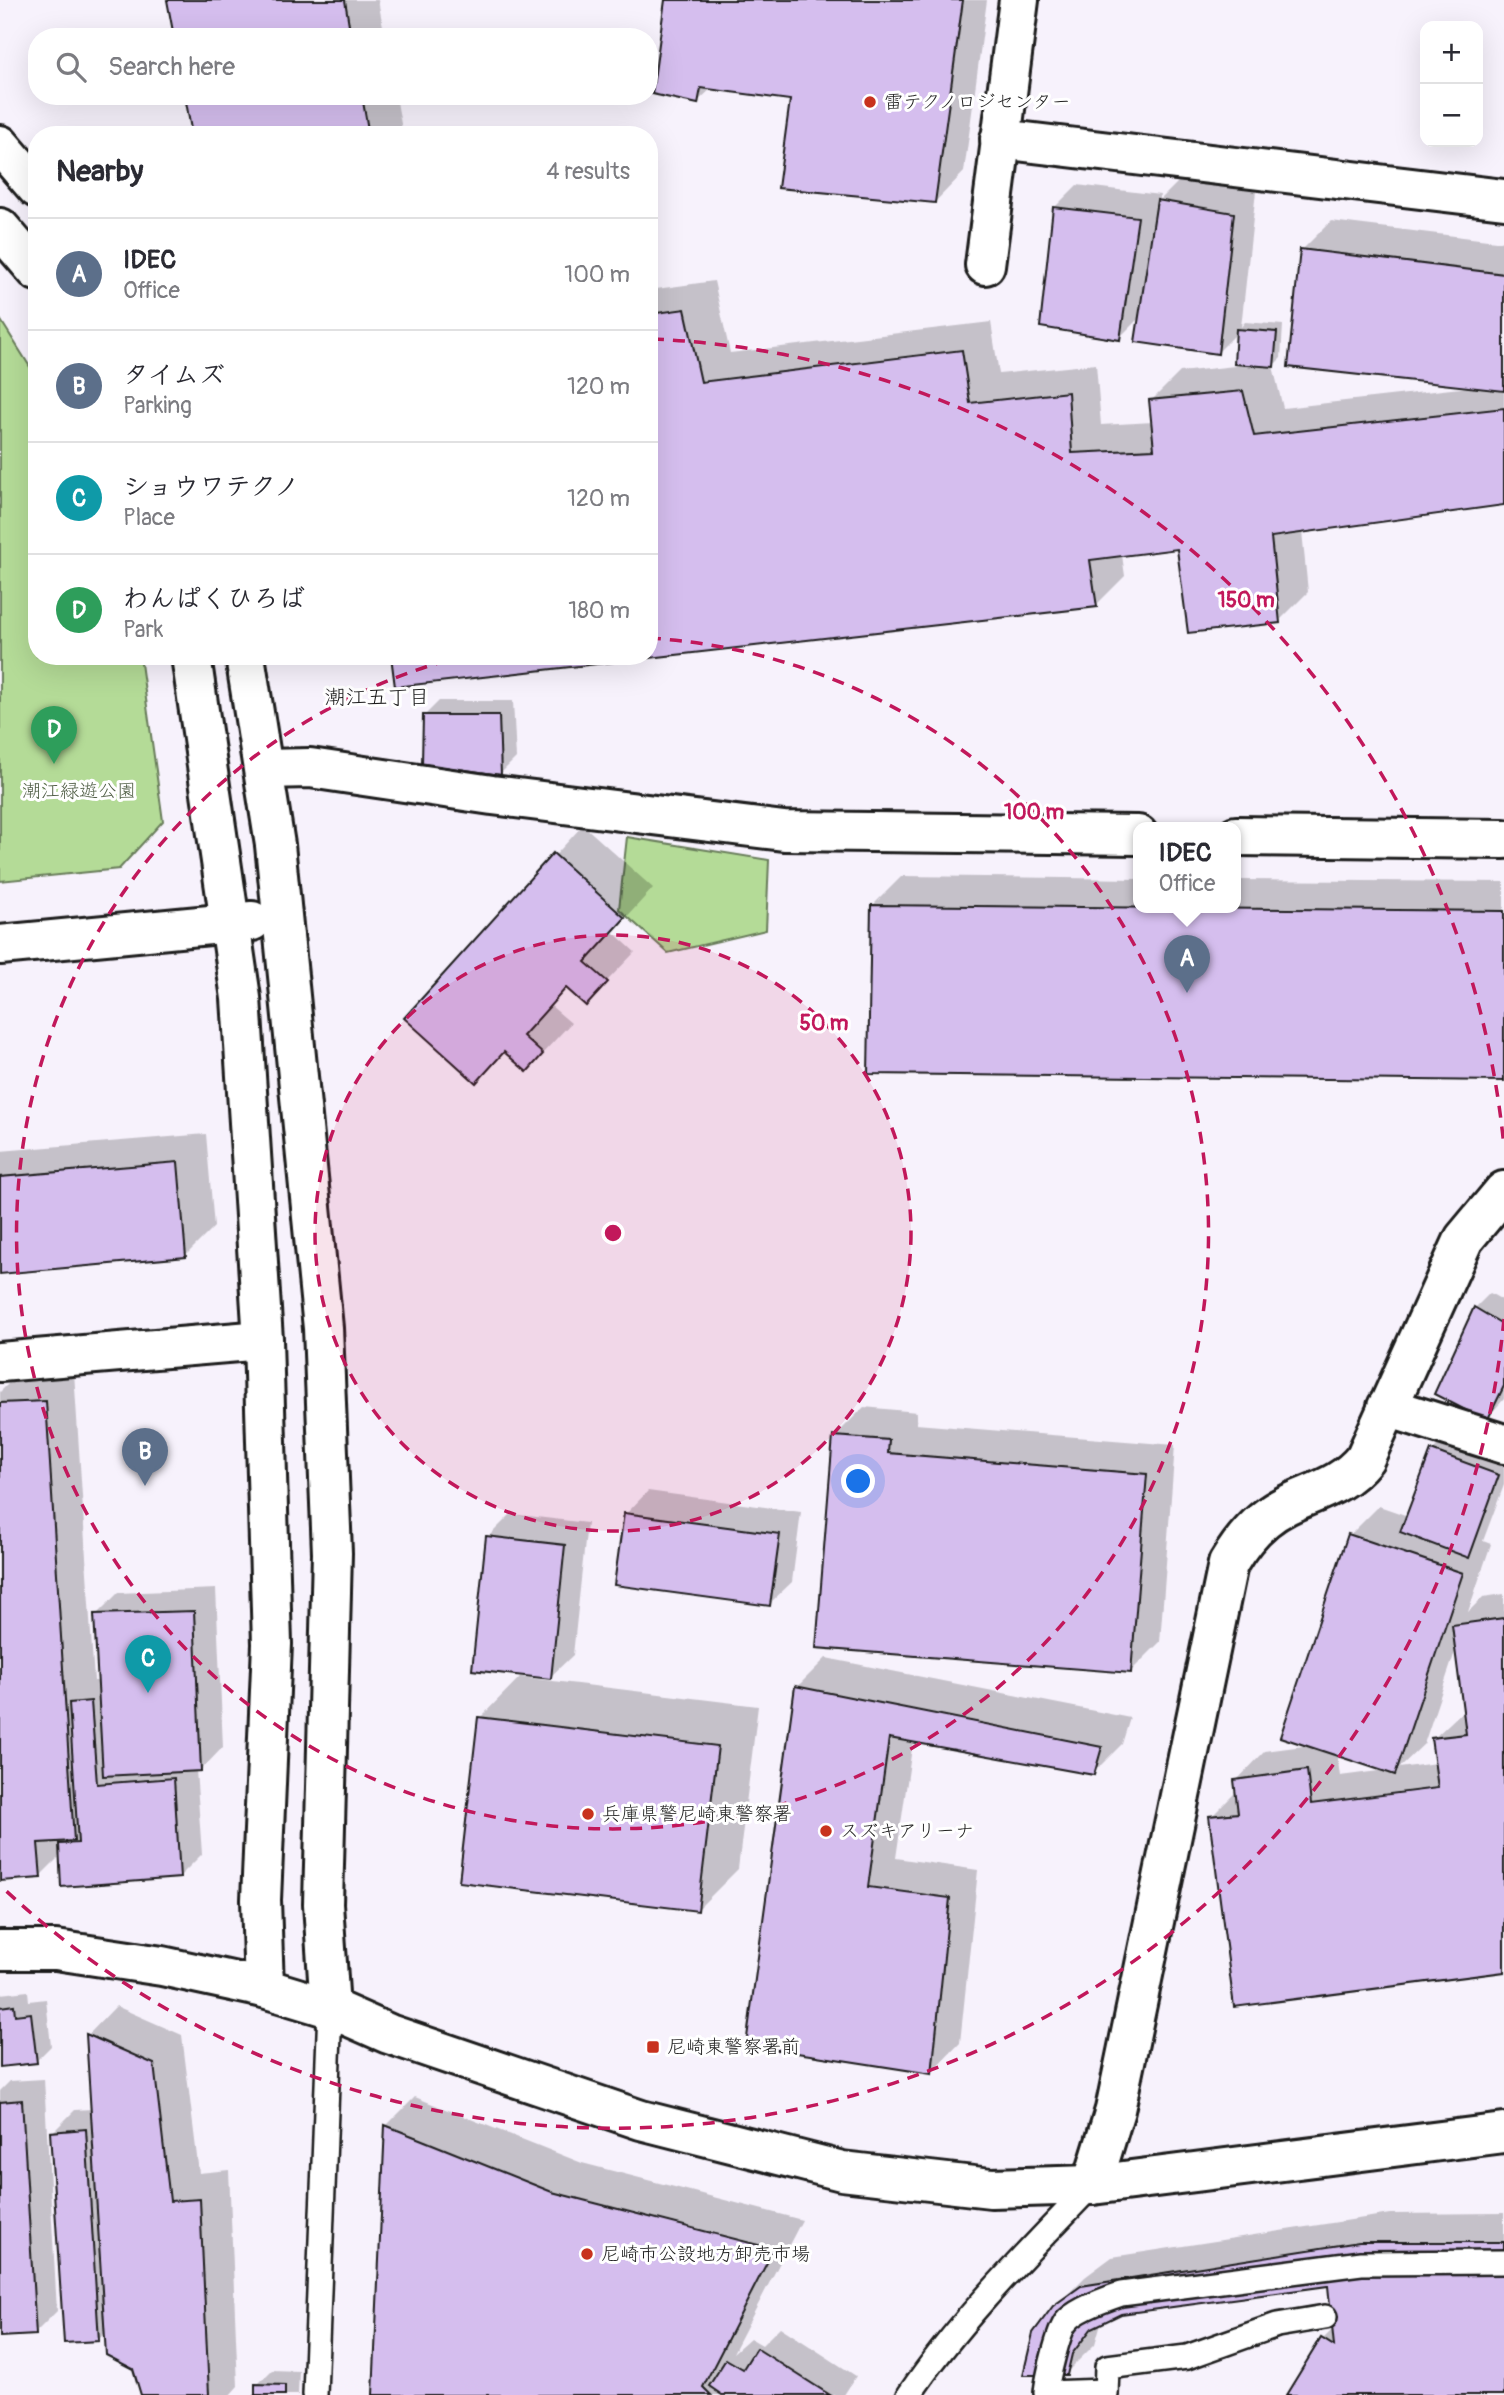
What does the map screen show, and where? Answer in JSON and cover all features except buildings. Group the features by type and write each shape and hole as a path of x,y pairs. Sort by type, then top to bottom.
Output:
{"street":[{"path":"985,265 1019,0"},
{"path":"1000,139 1504,199"},
{"path":"0,145 28,178"},
{"path":"0,228 28,261"},
{"path":"192,665 241,998 263,1340 272,1644 261,1900 264,1988"},
{"path":"247,665 264,769 283,917 324,1328 332,1553 323,1904 330,2008"},
{"path":"264,769 310,768 492,796 784,831 1133,835"},
{"path":"1241,836 1504,839"},
{"path":"0,944 283,917"},
{"path":"1092,2185 1115,2110 1228,1564 1243,1540 1266,1517 1350,1476 1365,1458 1464,1239 1499,1204"},
{"path":"0,1362 263,1340"},
{"path":"1387,1407 1504,1444"},
{"path":"0,1950 56,1950 162,1966 264,1988 330,2008 390,2034 641,2120 842,2171 990,2188 1092,2185 1504,2133"}],"lane":[{"path":"315,2395 330,2008"},
{"path":"909,2395 933,2360 992,2292 1092,2185"},
{"path":"1325,2317 1277,2325 1187,2357 1107,2367 1106,2393 1046,2393 1047,2377 1066,2322 1099,2302 1121,2294 1361,2263 1504,2262"}],"green space":[{"name":"潮江緑遊公園","path":"0,319 28,364 28,665 141,665 163,821 119,869 0,881"},
{"path":"627,837 769,860 766,930 668,953 619,909"}],"place":[{"name":"雷テクノロジセンター","path":"870,102"},
{"name":"わんぱくひろば","path":"54,764"},
{"name":"IDEC","path":"1187,993"},
{"name":"タイムズ","path":"145,1486"},
{"name":"ショウワテクノ","path":"148,1693"},
{"name":"兵庫県警尼崎東警察署","path":"588,1814"},
{"name":"スズキアリーナ","path":"826,1831"},
{"name":"尼崎東警察署前","path":"653,2047"},
{"name":"尼崎市公設地方卸売市場","path":"587,2254"}],"district":[{"name":"潮江五丁目","path":"377,697"}]}
